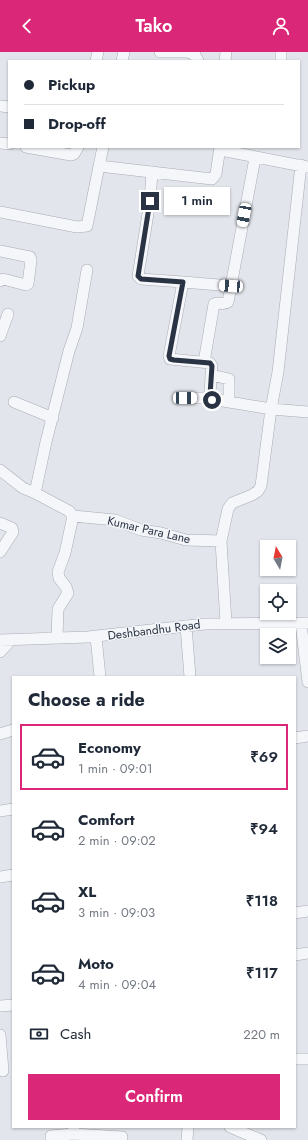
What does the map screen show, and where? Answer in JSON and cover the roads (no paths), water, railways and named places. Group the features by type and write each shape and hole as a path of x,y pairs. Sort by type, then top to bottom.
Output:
{"street":[{"path":"160,52 193,55"},
{"path":"32,148 71,155 74,154 77,148"},
{"path":"0,212 77,227 87,226 103,148"},
{"path":"99,166 212,179 216,174 220,148"},
{"path":"222,148 226,151 255,158 305,166 261,486 258,491 252,495 232,503 228,509 221,541 226,623"},
{"path":"204,362 214,304 224,304 228,302 255,158"},
{"path":"152,172 150,201 138,276 141,279 231,286"},
{"path":"0,251 30,257 31,260 28,284 26,285 3,279 0,281"},
{"path":"35,493 46,442 77,328 87,270"},
{"path":"183,282 169,356 170,359 174,360 204,362 211,364 210,398"},
{"path":"0,336 8,314"},
{"path":"211,375 229,378 229,402"},
{"path":"185,398 210,398 212,400 271,409 308,412"},
{"path":"14,402 53,418"},
{"name":"Kumar Para Lane","path":"0,470 23,488 69,512 73,516 116,520 141,530 162,533 186,540 221,541"},
{"path":"57,638 58,609 68,593 66,587 59,578 58,572 65,553 73,516"},
{"path":"0,523 12,528 13,532 0,552"},
{"path":"304,623 308,682"},
{"name":"Deshbandhu Road","path":"0,640 96,637 205,624 304,623"},
{"path":"186,626 190,676"},
{"path":"96,637 100,676"},
{"path":"0,652 11,640"},
{"path":"0,734 12,730"},
{"path":"296,738 308,736"},
{"path":"0,811 12,809"},
{"path":"0,877 12,875"},
{"path":"296,913 308,911"},
{"path":"296,955 308,953"},
{"path":"0,1006 12,1005"},
{"path":"0,1035 5,1072"},
{"path":"296,1060 308,1059"},
{"path":"187,1140 188,1128"},
{"path":"51,1140 51,1136 73,1130 122,1137"},
{"path":"231,1132 261,1140"}]}
